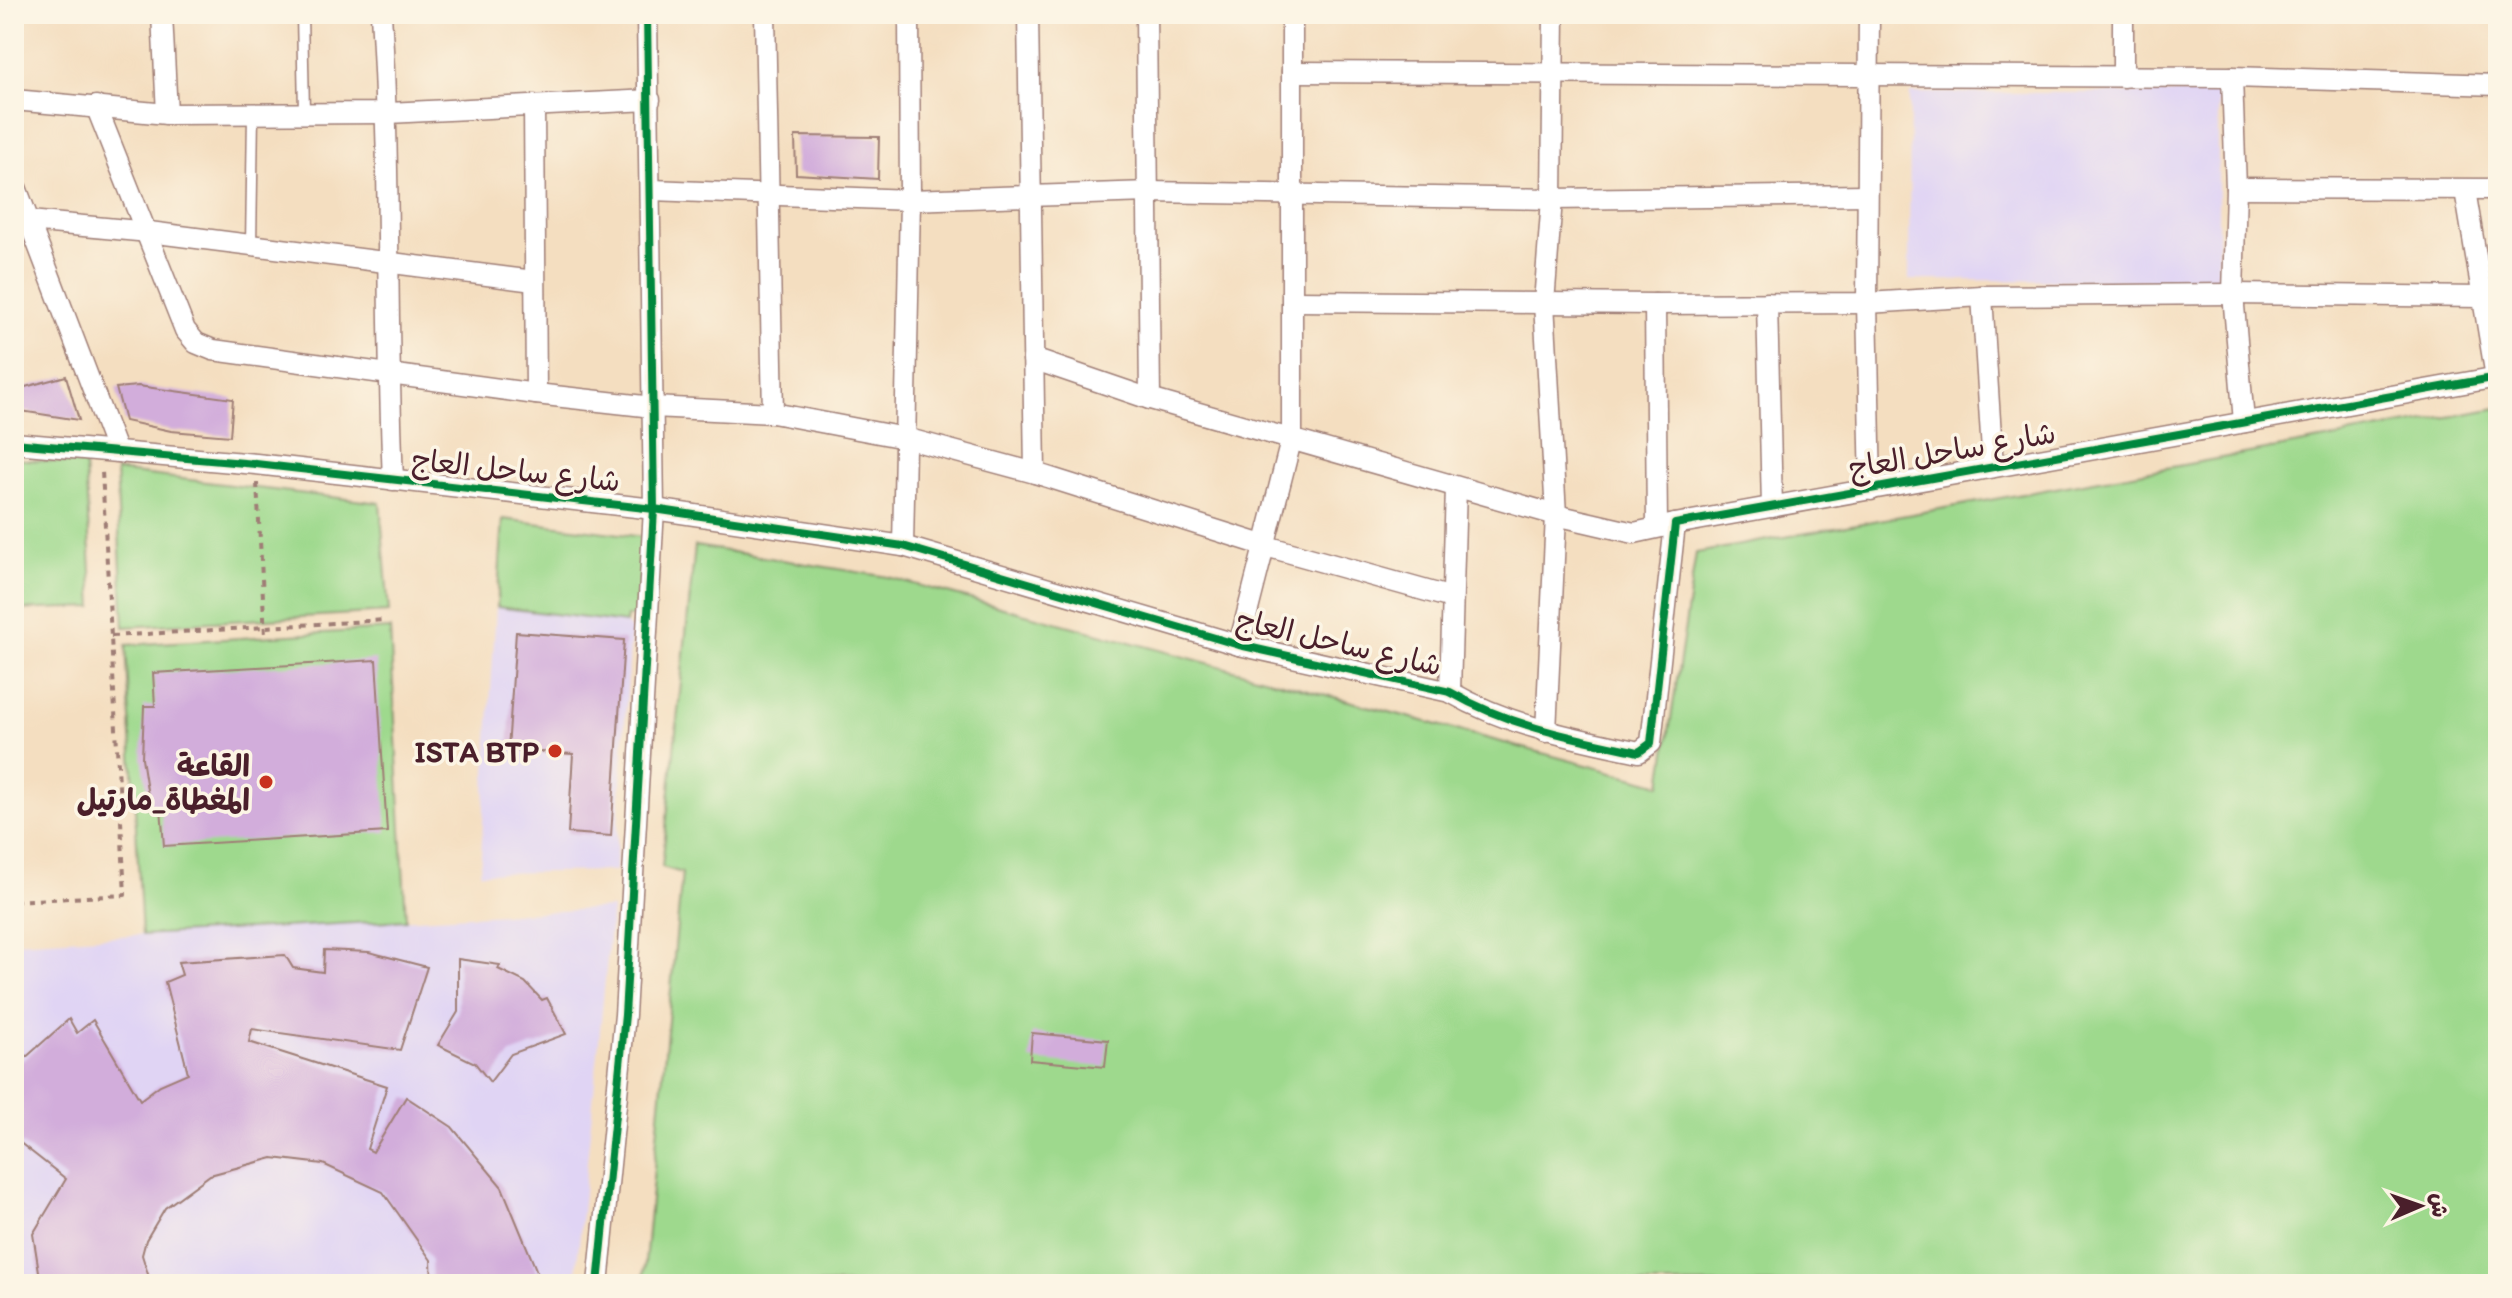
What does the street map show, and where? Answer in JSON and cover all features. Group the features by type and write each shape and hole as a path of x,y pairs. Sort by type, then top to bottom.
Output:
{"street":[{"path":"162,14 167,114"},
{"path":"381,14 388,113 388,375 393,480"},
{"path":"598,1284 625,1015 654,509 652,190 647,14"},
{"path":"765,14 773,413"},
{"path":"903,546 910,200 909,14"},
{"path":"1028,14 1034,193 1035,473"},
{"path":"1146,14 1150,399"},
{"path":"1239,645 1292,437 1295,192 1292,14"},
{"path":"1546,732 1556,515 1544,303 1552,199 1554,14"},
{"path":"1869,14 1867,303 1871,490"},
{"path":"2123,14 2123,77"},
{"path":"1292,72 2232,77 2498,85"},
{"path":"2232,77 2236,188 2233,294 2244,422"},
{"path":"14,100 167,114 253,114 304,111 388,113 650,100"},
{"path":"534,105 536,394"},
{"path":"96,106 149,232 185,330 196,343 213,350 536,394 653,407 773,413 905,438 1035,473 1266,546 1452,598"},
{"path":"14,182 108,450"},
{"path":"2236,188 2498,189"},
{"path":"652,190 910,200 1034,193 1149,192 1295,192 1552,199 1867,195"},
{"path":"2465,190 2480,297 2497,377"},
{"path":"29,221 149,232 534,281"},
{"path":"1294,301 1655,304 1867,303 1982,296 2233,294 2480,297"},
{"path":"1982,296 1993,467"},
{"path":"1767,303 1772,507"},
{"path":"1033,359 1150,399 1292,437 1556,515 1634,533 1666,526 1655,304"},
{"name":"شارع ساحل العاج","path":"14,443 256,464 654,509 903,546 1239,645 1450,692 1480,709 1546,732 1639,752 1651,743 1666,526 2497,377"},
{"path":"1450,692 1456,487"}],"lane":[{"path":"302,14 304,111"},
{"path":"251,245 253,114"}],"path":[{"path":"14,901 125,895 111,636 108,450"},
{"path":"256,464 265,636"},
{"path":"111,636 386,620"}],"shaded area":[{"path":"1910,93 2218,93 2218,281 1909,280"},
{"name":"ISTA BTP","path":"496,607 626,623 631,630 615,871 480,873"},
{"path":"612,908 575,1284 14,1284 14,942"}],"green space":[{"path":"2498,408 2498,1284 643,1284 682,873 662,867 695,546 888,577 1661,785 1696,553"},
{"path":"14,459 85,464 93,607 14,610"},
{"path":"116,471 380,503 389,612 124,627"},
{"path":"503,519 644,537 637,617 627,616 626,623 497,607"},
{"name":"القاعة المغطاة_مارتيل","path":"390,629 406,920 142,935 126,645"}],"building":[{"path":"795,136 879,137 878,179 796,174"},
{"path":"66,376 79,420 14,410 14,390"},
{"path":"138,386 233,399 230,436 171,431 125,421 116,388"},
{"path":"516,632 624,640 611,836 568,833 573,754 508,750"},
{"path":"376,660 387,832 164,846 161,808 150,809 142,758 144,706 155,706 153,673"},
{"path":"324,950 369,952 427,967 400,1050 252,1029 249,1042 387,1086 367,1149 373,1152 406,1097 452,1127 502,1187 542,1284 432,1284 431,1260 383,1192 323,1164 273,1158 210,1175 165,1208 146,1240 142,1255 151,1284 41,1284 33,1234 66,1179 14,1138 14,1068 69,1019 77,1033 93,1020 140,1100 160,1085 188,1073 165,982 182,975 178,962 285,955 293,968 323,972"},
{"path":"458,959 500,965 498,969 525,982 542,1000 547,998 566,1034 511,1054 490,1082 475,1063 438,1045 458,1012"},
{"path":"1032,1033 1108,1040 1105,1067 1030,1060"}],"cycle path":[{"path":"598,1284 625,1015 654,509 647,14"},
{"path":"14,443 256,464 654,509 903,546 1239,645 1450,692 1518,722 1639,752 1651,743 1675,524 2498,377"}],"place":[{"name":"ISTA BTP","path":"555,751"},
{"name":"القاعة المغطاة_مارتيل","path":"266,782"}]}
